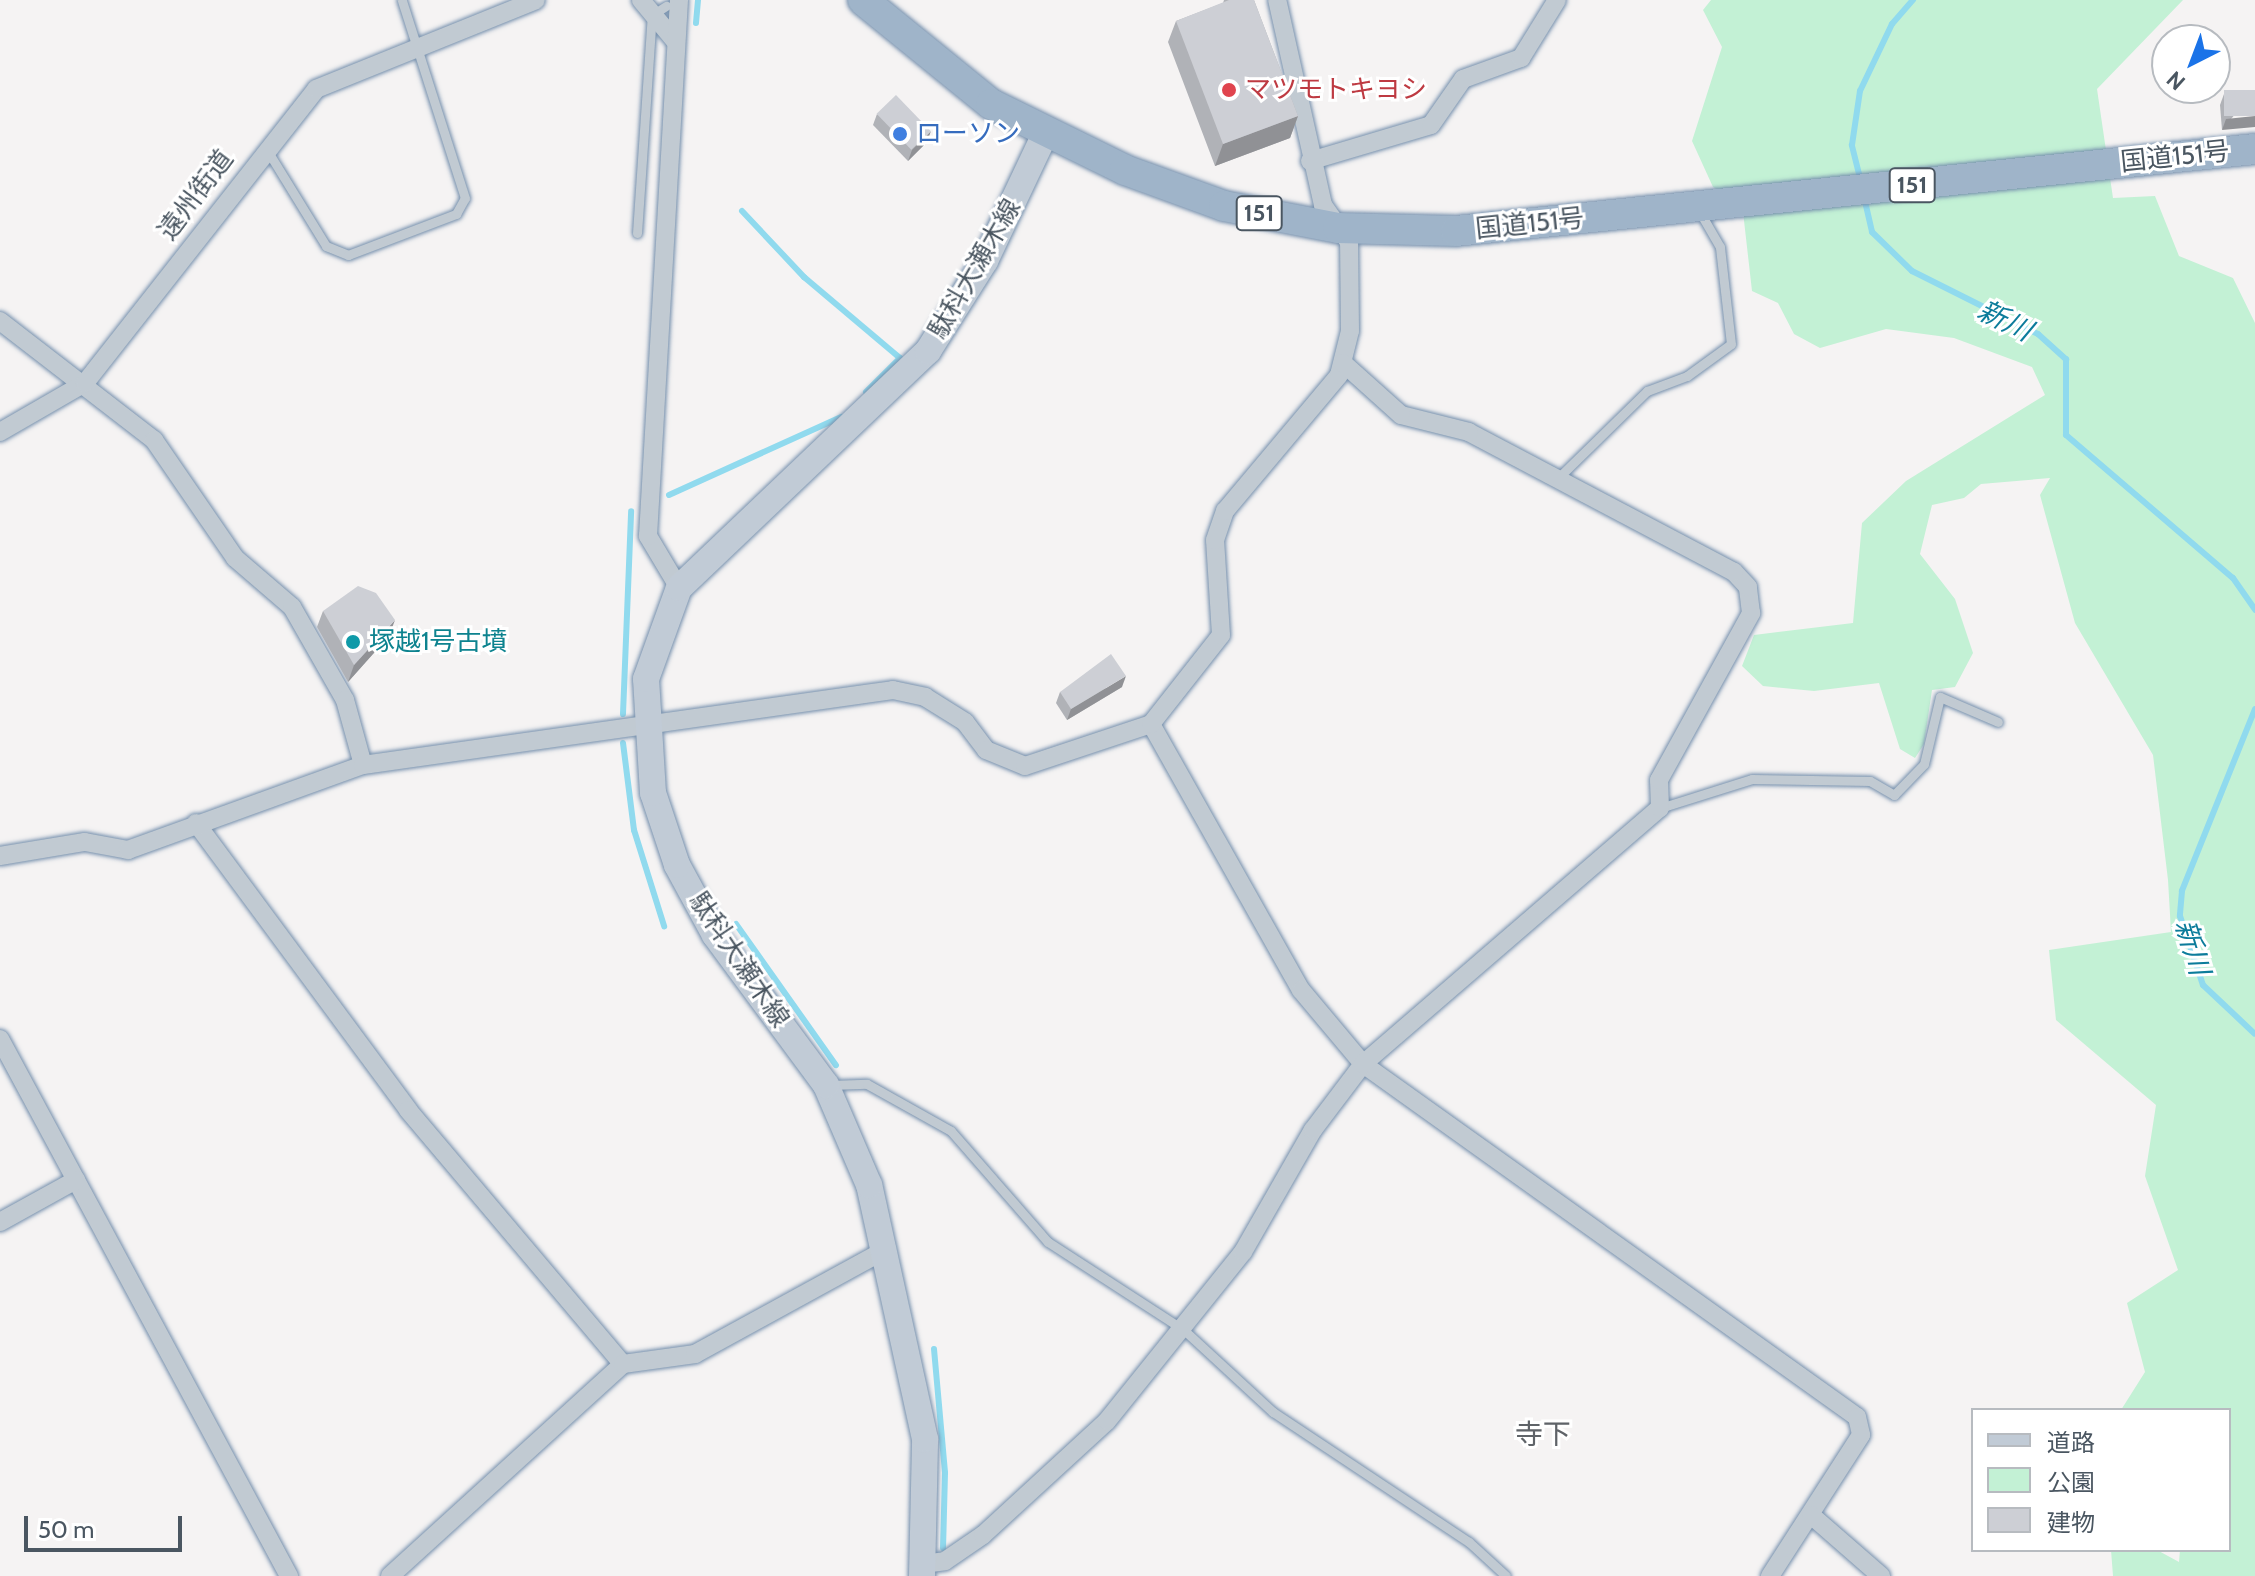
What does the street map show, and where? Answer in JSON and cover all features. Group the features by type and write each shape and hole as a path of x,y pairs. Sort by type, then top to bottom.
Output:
{"highway":[{"name":"国道151号","path":"863,0 978,94 1046,132 1224,206 1338,228 1456,231 2255,149"}],"main road":[{"name":"駄科大瀬木線","path":"922,1570 925,1439 887,1249 849,1128 826,1085 715,935 677,865 653,793 645,724 646,679 679,588 928,351 985,261 1046,132"}],"street":[{"name":"遠州街道","path":"0,432 85,383 265,147 316,89 417,44 536,0"},
{"path":"0,856 85,842 128,850 363,765 893,690 925,697 965,722 986,750 1025,766 1151,724 1221,635 1215,540 1225,511 1343,363 1349,242 1338,228 1310,161 1277,0"},
{"path":"1310,161 1431,125 1463,79 1521,58 1557,0"},
{"path":"659,5 675,41 648,536 679,588"},
{"path":"659,5 675,41"},
{"path":"0,321 85,383 154,440 235,558 292,607 345,700 363,765"},
{"path":"922,1570 945,1561 1020,1507 1107,1421 1184,1330 1243,1252 1313,1130 1363,1064 1660,808 1659,780 1691,712 1751,613 1748,587 1734,572 1469,432 1401,415 1343,363"},
{"path":"1151,724 1301,990 1363,1064 1857,1417 1861,1435 1770,1576"},
{"path":"196,823 408,1110 623,1364"},
{"path":"0,1039 289,1576"},
{"path":"0,1222 76,1180"},
{"path":"390,1576 623,1364 695,1354 887,1249"},
{"path":"1811,1515 1881,1576"}],"lane":[{"path":"265,147 326,246 348,255 456,214 465,198 402,0"},
{"path":"637,233 659,5"},
{"path":"1555,480 1647,391 1687,376 1731,344 1720,247 1703,206"},
{"path":"1660,808 1752,779 1870,781 1894,795 1924,764 1940,697 1998,722"},
{"path":"826,1085 867,1084 951,1131 1048,1242 1184,1330 1273,1412 1469,1542 1506,1576"}],"green space":[{"path":"1711,0 2183,0 2160,24 2151,24 2151,33 2097,89 2113,198 2155,196 2179,256 2233,278 2255,323 2255,1576 2113,1576 2111,1552 2161,1552 2179,1562 2180,1552 2231,1552 2231,1408 2122,1408 2145,1372 2127,1303 2178,1270 2145,1176 2156,1105 2056,1020 2049,950 2171,932 2168,880 2153,755 2075,623 2040,495 2050,478 1981,484 1964,498 1932,505 1920,554 1955,599 1973,653 1955,687 1932,690 1924,744 1915,758 1900,749 1879,683 1814,691 1763,686 1742,666 1754,635 1853,623 1862,523 1906,481 2045,395 2032,367 1954,338 1886,329 1820,348 1794,334 1778,303 1752,291 1742,203 1713,187 1692,141 1722,47 1703,10"}],"building":[{"name":"マツモトキヨシ","path":"1229,0 1254,0 1298,116 1223,144 1176,21"},
{"path":"2231,90 2255,90 2255,116 2224,116 2224,104 2231,104"},
{"path":"896,95 931,131 911,150 877,114"},
{"name":"塚越1号古墳","path":"358,586 376,593 395,620 354,665 323,611"},
{"path":"1111,654 1126,676 1071,709 1060,692"}],"waterway":[{"path":"696,23 698,0"},
{"name":"新川","path":"1861,182 1852,145 1860,91 1892,24 1913,0"},
{"name":"新川","path":"1864,197 1872,232 1912,271 2038,334 2066,359 2066,435 2233,578 2255,610"},
{"path":"742,211 804,277 900,358 866,392"},
{"path":"669,495 841,417"},
{"path":"623,714 631,511"},
{"name":"新川","path":"2255,709 2182,891 2180,916 2203,985 2255,1034"},
{"path":"623,743 634,830 664,926"},
{"path":"736,924 836,1065"},
{"path":"934,1349 945,1473 943,1548"}],"place":[{"name":"マツモトキヨシ","path":"1229,90"},
{"name":"ローソン","path":"900,134"},
{"name":"塚越1号古墳","path":"353,642"}],"district":[{"name":"寺下","path":"1543,1434"}]}
